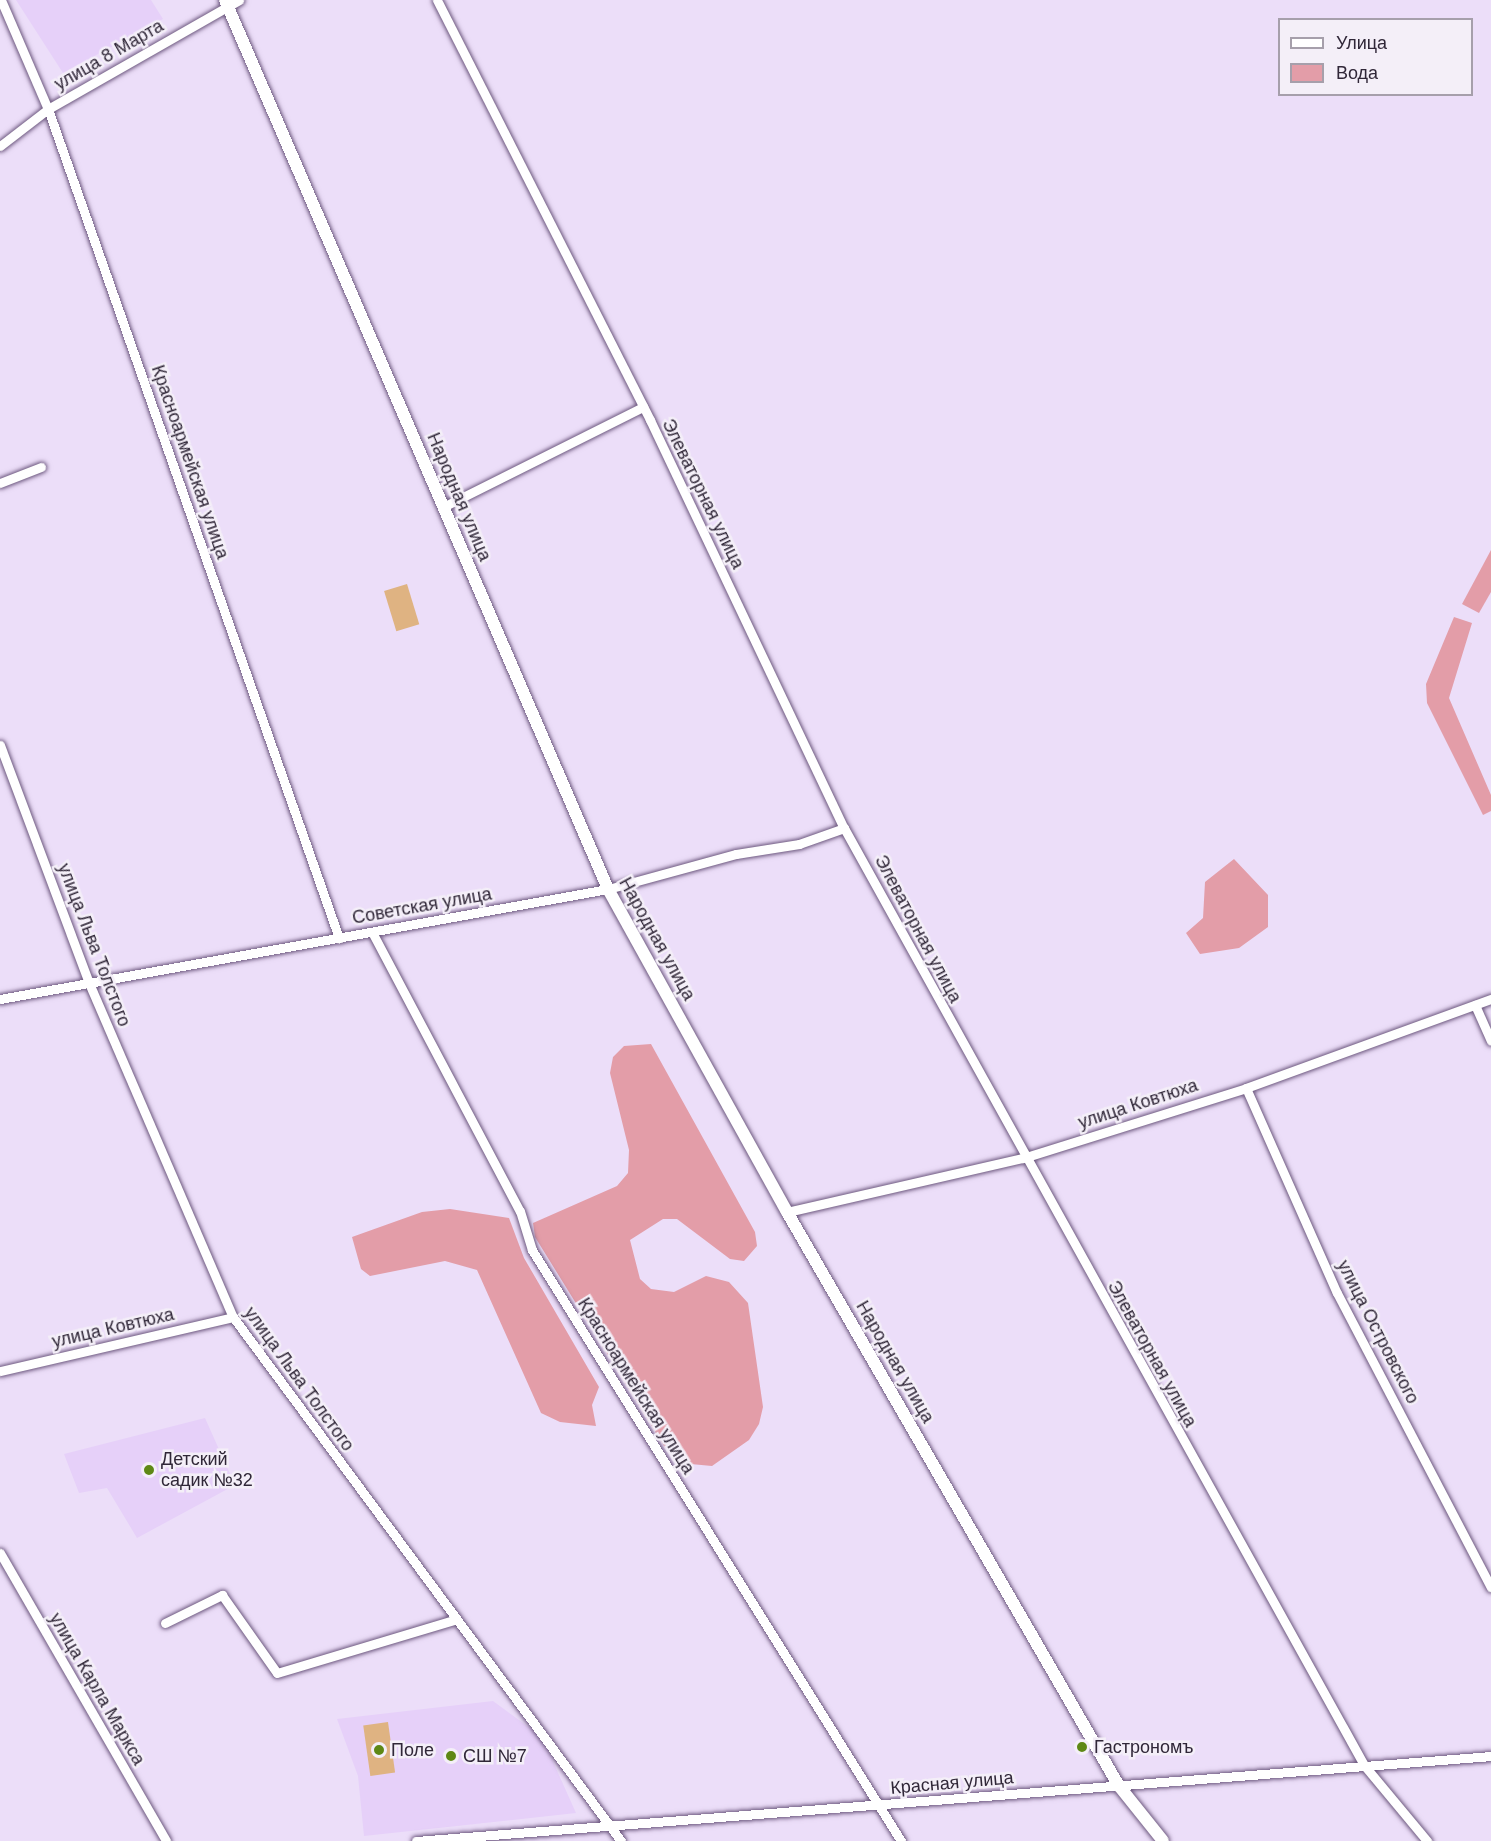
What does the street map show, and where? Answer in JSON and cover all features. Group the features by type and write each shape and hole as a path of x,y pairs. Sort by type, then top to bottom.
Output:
{"main road":[{"name":"Народная улица","path":"230,2 443,507 608,889 787,1212 1119,1785 1163,1841"}],"street":[{"name":"Красноармейская улица","path":"1,0 48,109 339,938"},
{"name":"Элеваторная улица","path":"437,0 643,407 844,828 1023,1158 1364,1765 1427,1841"},
{"name":"улица 8 Марта","path":"0,146 48,109 230,2"},
{"path":"443,507 643,407"},
{"path":"0,483 41,468"},
{"name":"улица Льва Толстого","path":"0,745 89,983 233,1317 454,1620 621,1841"},
{"name":"Советская улица","path":"0,999 608,889 736,854 799,844 844,828"},
{"name":"Красноармейская улица","path":"372,932 520,1211 532,1250 900,1841"},
{"name":"улица Ковтюха","path":"787,1212 1023,1158 1246,1088 1491,999"},
{"path":"1475,1005 1491,1041"},
{"name":"улица Островского","path":"1246,1088 1337,1293 1491,1587"},
{"name":"улица Ковтюха","path":"0,1371 233,1317"},
{"name":"улица Карла Маркса","path":"0,1553 166,1841"},
{"path":"165,1623 222,1595 277,1672 454,1620"},
{"name":"Красная улица","path":"416,1841 611,1828 1491,1756"}],"shaded area":[{"path":"16,0 151,0 163,19 63,73"},
{"path":"407,584 419,624 396,631 384,591"},
{"name":"Детский садик №32","path":"205,1418 235,1485 137,1538 107,1488 79,1493 64,1454"},
{"name":"СШ №7","path":"493,1701 542,1737 576,1813 364,1836 358,1776 337,1719"},
{"name":"Поле","path":"388,1722 395,1773 370,1776 363,1725"}],"water":[{"path":"1491,550 1491,592 1479,613 1462,604"},
{"path":"1454,617 1472,623 1449,698 1491,795 1491,811 1483,815 1427,703 1426,684"},
{"path":"1234,859 1268,895 1268,927 1239,948 1200,954 1186,933 1203,918 1205,882"},
{"path":"651,1044 755,1232 757,1246 744,1261 730,1259 677,1219 663,1219 630,1240 640,1279 651,1289 674,1292 706,1276 729,1282 748,1303 763,1407 759,1424 749,1440 712,1466 680,1463 664,1446 535,1237 533,1223 617,1186 628,1173 629,1150 610,1073 613,1057 624,1046"},
{"path":"450,1209 509,1218 524,1258 599,1387 592,1405 596,1426 560,1422 541,1413 477,1270 445,1261 370,1276 361,1269 352,1237 422,1212"}],"place":[{"name":"Детский садик №32","path":"149,1470"},
{"name":"Гастрономъ","path":"1082,1747"},
{"name":"Поле","path":"379,1750"},
{"name":"СШ №7","path":"451,1756"}]}
